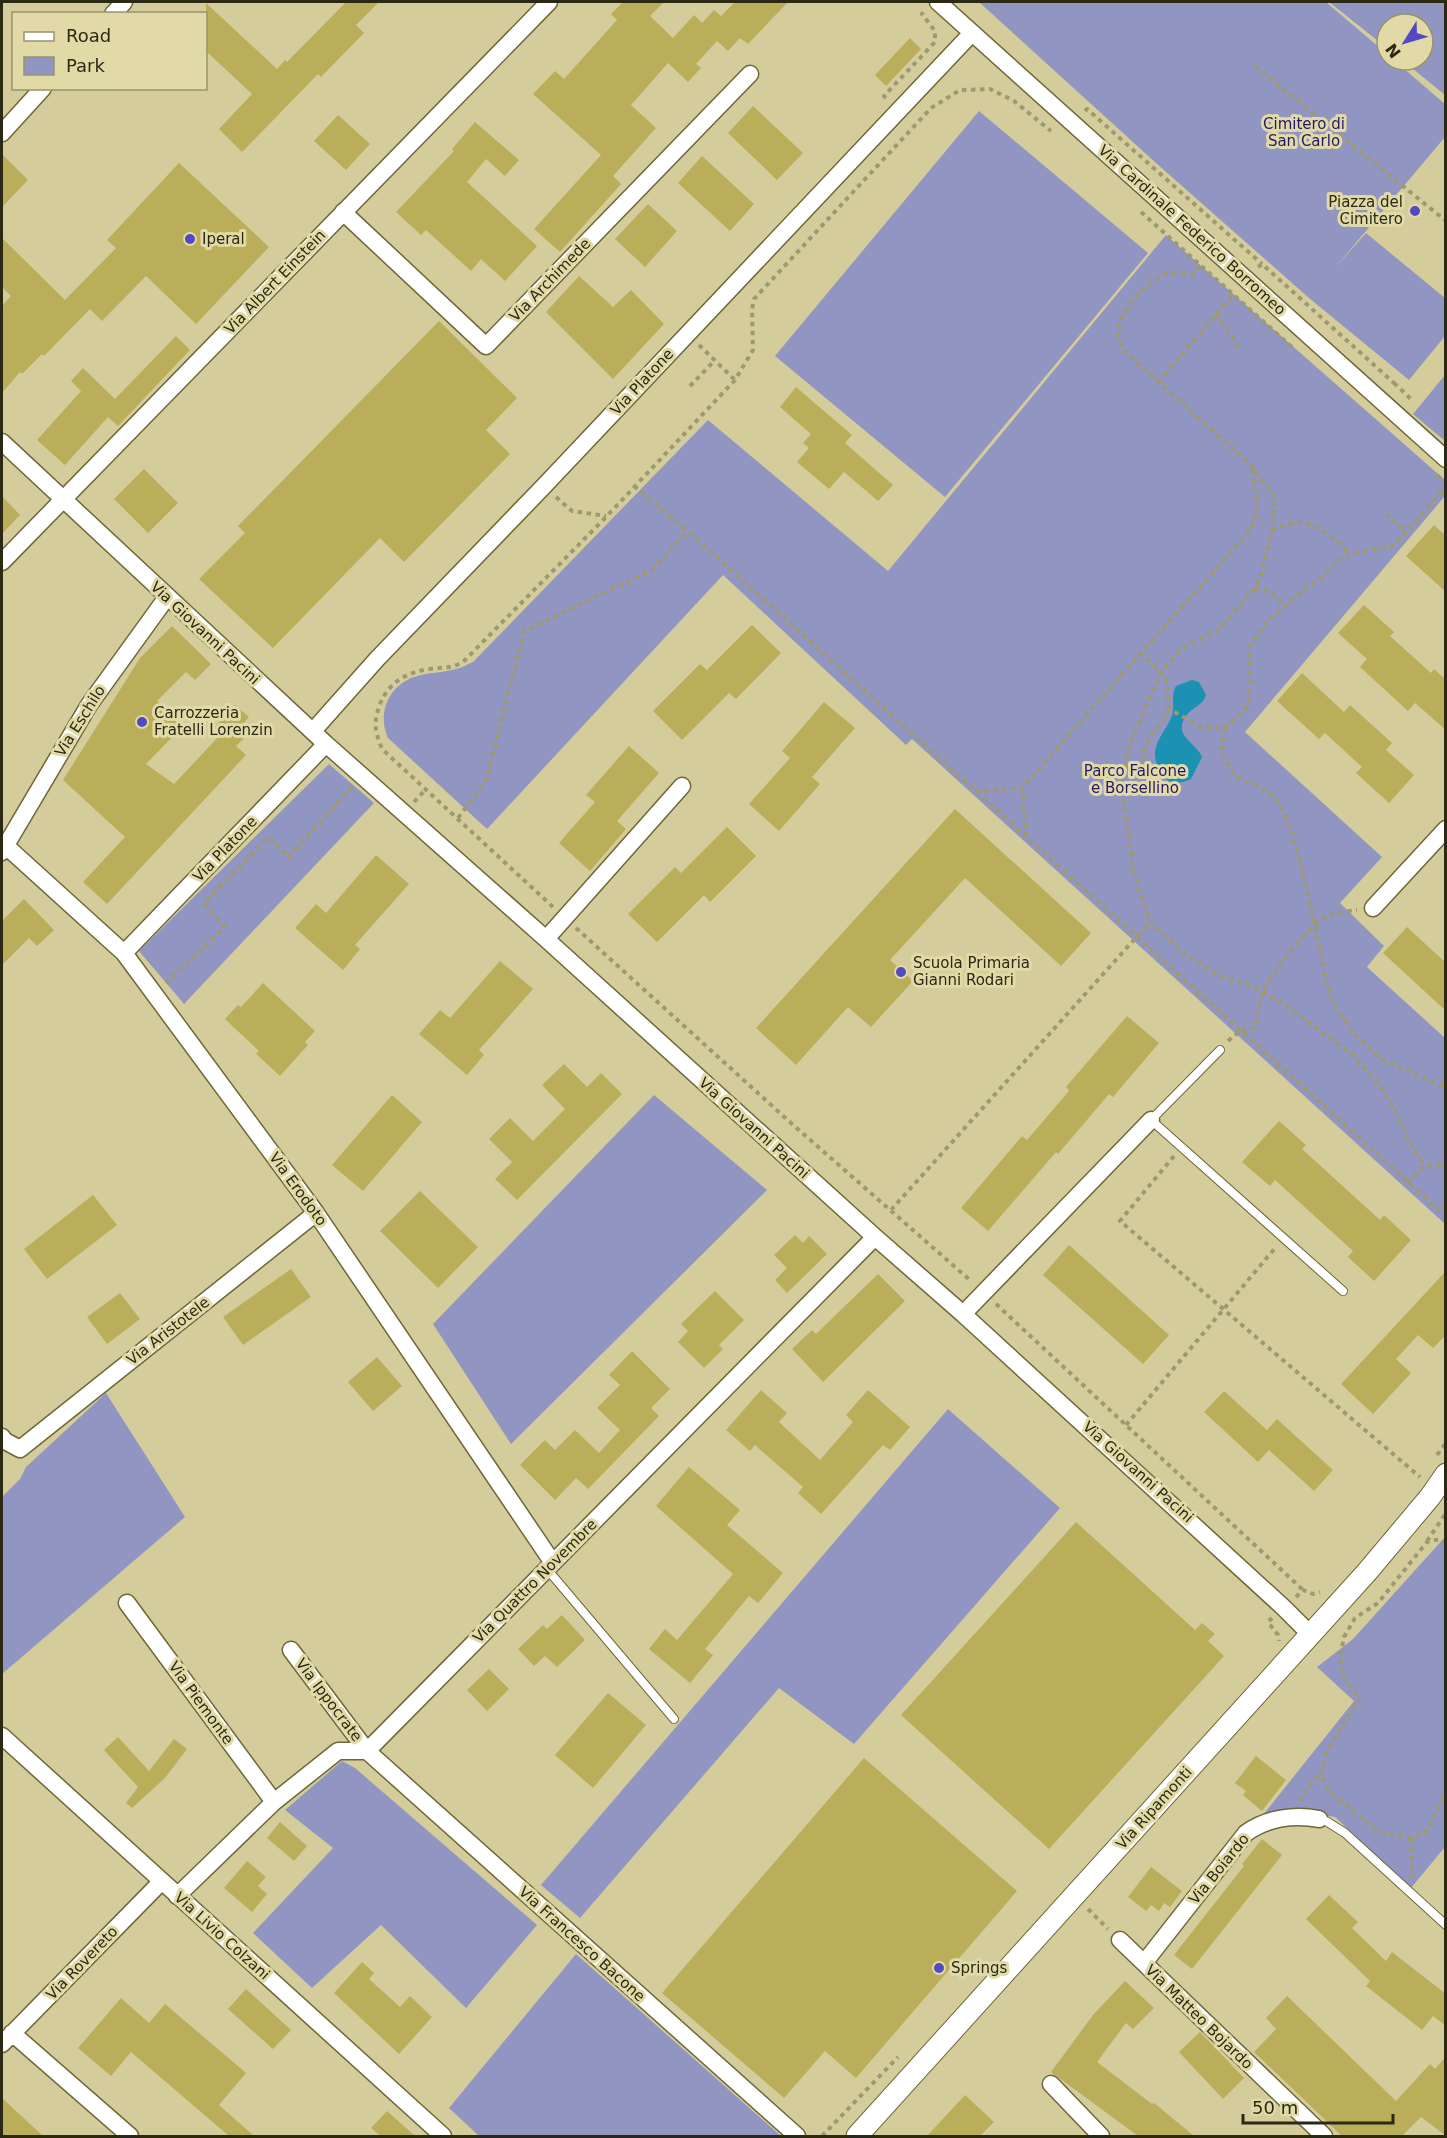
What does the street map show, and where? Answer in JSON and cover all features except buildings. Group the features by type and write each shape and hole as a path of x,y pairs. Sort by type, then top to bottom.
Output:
{"street":[{"name":"Via Albert Einstein","path":"2,562 549,2"},
{"name":"Via Cardinale Federico Borromeo","path":"932,5 972,33 1446,459"},
{"name":"Via Platone","path":"313,731 377,659 544,486 972,33"},
{"name":"Via Archimede","path":"343,212 486,346 750,74"},
{"path":"2,134 41,90"},
{"name":"Via Giovanni Pacini","path":"2,442 326,744 546,939 875,1238 963,1314 1204,1533 1310,1634"},
{"name":"Via Eschilo","path":"4,849 89,705 167,597"},
{"name":"Via Platone","path":"124,953 326,744"},
{"path":"546,939 682,786"},
{"path":"1373,908 1446,829"},
{"name":"Via Erodoto","path":"4,849 124,953 316,1213 550,1566"},
{"path":"963,1314 1151,1120"},
{"name":"Via Aristotele","path":"2,1437 4,1441 20,1449 316,1213"},
{"name":"Via Quattro Novembre","path":"367,1751 875,1238"},
{"name":"Via Ripamonti","path":"857,2136 1374,1564 1430,1497 1446,1474"},
{"name":"Via Piemonte","path":"128,1603 274,1802"},
{"name":"Via Ippocrate","path":"291,1650 367,1751"},
{"name":"Via Livio Colzani","path":"2,1736 443,2136"},
{"path":"177,1896 274,1802 338,1751 367,1751"},
{"name":"Via Francesco Bacone","path":"367,1751 797,2136"},
{"name":"Via Boiardo","path":"1144,1964 1246,1833 1266,1822 1293,1818 1319,1819"},
{"name":"Via Rovereto","path":"7,2039 162,1881"},
{"name":"Via Matteo Bojardo","path":"1120,1940 1324,2136"},
{"path":"7,2039 130,2136"},
{"path":"1051,2084 1101,2136"}],"lane":[{"path":"1220,1050 1151,1120 1343,1291"},
{"path":"550,1566 674,1719"},
{"path":"1319,1819 1345,1833 1446,1924"}],"path":[{"path":"916,124 884,96 934,42 935,31 922,14 932,5"},
{"path":"1255,66 1446,221"},
{"path":"1053,133 1014,101 990,89 960,90 931,108 754,299 752,309 753,351 735,380 607,516 465,660 457,666 411,673 398,679 383,696 377,712 375,730 382,749 564,918 790,1123 984,1293 1303,1590"},
{"path":"1074,124 1088,109 1262,264"},
{"path":"1200,266 1193,274 1169,273 1152,279 1120,322 1118,335 1124,351 1251,465 1275,498 1272,531 1260,578 1254,588 1219,629 1183,648 1161,672 1130,743 1122,783 1133,870 1150,922 1185,954 1218,975 1263,992 1281,1002 1353,1055 1389,1099 1424,1166"},
{"path":"1158,382 1247,280"},
{"path":"1216,314 1239,347"},
{"path":"688,334 735,380"},
{"path":"690,386 715,360"},
{"path":"1394,383 1411,399"},
{"path":"974,791 1022,788 1251,529 1258,513 1257,490 1251,465"},
{"path":"544,486 572,511 607,516"},
{"path":"634,486 687,531 1446,1216"},
{"path":"1446,486 1395,545 1350,554 1337,561 1320,579 1268,621 1251,644 1249,701 1244,711 1224,728 1221,753 1235,776 1261,787 1279,802 1292,833 1316,924 1327,984 1333,1003 1352,1031 1378,1058 1446,1088"},
{"path":"1386,514 1406,531"},
{"path":"1272,531 1286,523 1302,522 1330,534 1350,554"},
{"path":"458,818 486,781 524,631 652,570 687,531"},
{"path":"1254,588 1271,592 1284,606"},
{"path":"1140,653 1161,672 1167,683 1169,706 1167,714 1149,738 1144,758 1151,775 1168,785"},
{"path":"1169,706 1173,711 1201,727 1224,728"},
{"path":"154,994 225,927 204,903 268,837 289,857 363,776"},
{"path":"1022,788 1024,836"},
{"path":"1220,1050 1241,1030 1255,1028 1263,992 1285,958 1316,924 1329,915 1373,908"},
{"path":"891,1210 1150,922"},
{"path":"1182,1147 1120,1221 1420,1478"},
{"path":"1408,1183 1424,1166 1446,1165"},
{"path":"1126,1425 1283,1238"},
{"path":"1293,1818 1303,1794 1312,1781 1321,1774 1327,1750 1360,1698 1344,1678 1340,1657 1344,1638 1355,1618 1378,1603 1427,1542 1446,1513"},
{"path":"1427,1542 1440,1539 1446,1543"},
{"path":"1321,1774 1330,1792 1379,1833 1410,1838 1427,1831 1446,1791"},
{"path":"1408,1892 1412,1869 1410,1838"},
{"path":"1075,1897 1120,1940"}],"green space":[{"name":"Cimitero di San Carlo","path":"979,2 1326,2 1375,44 1375,72 1408,72 1446,105 1445,137 1334,269 1366,233 1445,298 1445,336 1409,380 1309,298"},
{"path":"1329,2 1445,2 1445,95 1417,72 1435,72 1435,12 1375,12 1375,38"},
{"path":"979,111 1148,253 945,497 775,356"},
{"name":"Parco Falcone e Borsellino","path":"1166,235 1445,480 1445,496 1245,732 1382,857 1340,903 1384,946 1367,967 1445,1038 1445,1224 912,739 906,745 723,575 487,829 388,738 385,729 387,702 397,687 414,677 458,668 473,662 708,420 888,571"},
{"path":"1445,375 1445,441 1413,414"},
{"path":"329,764 374,803 184,1004 139,951"},
{"path":"654,1095 767,1190 511,1444 433,1324"},
{"path":"106,1393 185,1517 2,1674 2,1497 20,1479 26,1467"},
{"path":"948,1409 1060,1508 854,1744 779,1688 580,1918 541,1885"},
{"path":"1445,1537 1445,1847 1411,1888 1335,1817 1304,1812 1266,1817 1263,1815 1354,1701 1317,1667 1353,1639"},
{"path":"342,1761 355,1768 537,1925 466,2008 381,1925 312,1988 253,1933 333,1848 285,1810"},
{"path":"576,1954 781,2136 479,2136 449,2108"}],"shaded area":[{"path":"1192,680 1199,682 1206,695 1202,702 1186,716 1182,729 1202,757 1191,779 1173,783 1165,778 1160,770 1155,752 1172,714 1173,694 1176,686"}],"place":[{"name":"Piazza del Cimitero","path":"1415,211"},
{"name":"Iperal","path":"190,239"},
{"name":"Carrozzeria Fratelli Lorenzin","path":"142,722"},
{"name":"Scuola Primaria Gianni Rodari","path":"901,972"},
{"name":"Springs","path":"939,1968"}]}
